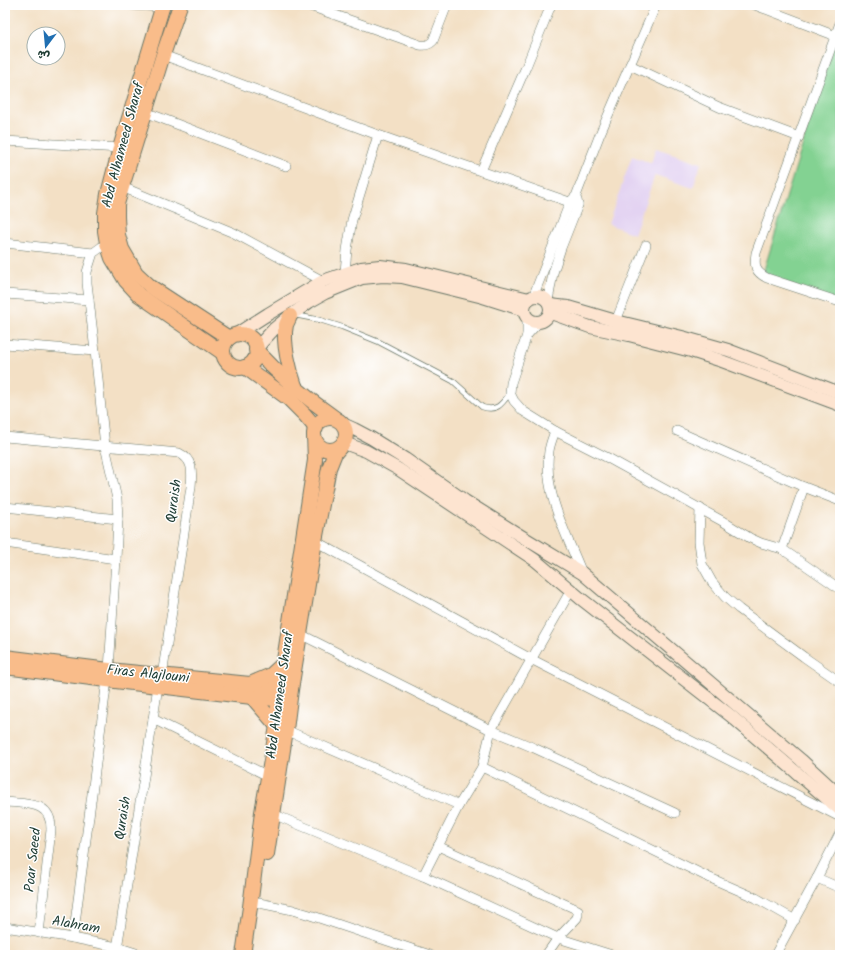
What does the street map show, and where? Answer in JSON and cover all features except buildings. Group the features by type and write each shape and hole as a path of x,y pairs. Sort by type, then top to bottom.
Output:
{"main road":[{"name":"Abd Alhameed Sharaf","path":"180,5 117,204 116,217 118,234 122,249 136,273 152,287 211,327 232,337"},
{"name":"Abd Alhameed Sharaf","path":"163,6 120,148 108,194 105,214 107,243 112,258 126,281 139,295 223,353"},
{"path":"290,316 286,326 286,352 296,390"},
{"path":"203,340 209,335 211,327"},
{"path":"240,334 253,341 256,350 255,359 249,365 241,368 233,366 226,361 223,353 224,345 232,337 240,334"},
{"path":"245,367 289,399 305,415 315,431 318,444 331,450 342,445 346,438 346,433 345,428 339,421 296,390 256,350"},
{"path":"315,431 322,421 326,419 339,421"},
{"name":"Abd Alhameed Sharaf","path":"285,694 283,664 315,460 315,431"},
{"name":"Abd Alhameed Sharaf","path":"243,955 250,907 268,813 285,694 300,634 315,541 329,468 335,453 342,445"},
{"name":"Firas Alajlouni","path":"5,657 108,675"},
{"path":"281,728 251,691 283,664"},
{"name":"Firas Alajlouni","path":"5,667 108,675 285,694"},
{"name":"Abd Alhameed Sharaf","path":"252,955 268,813 268,776 281,728"}],"street":[{"path":"130,5 163,6"},
{"path":"307,5 317,7 425,46 432,41 447,5"},
{"path":"482,171 551,5"},
{"path":"656,5 600,134 575,201 528,306 527,335 511,383 510,394 514,401 523,410 555,430 700,508 750,538 782,549 840,589"},
{"path":"755,5 836,36"},
{"path":"840,23 756,253 755,261 756,269 761,275 767,278 840,302"},
{"path":"163,55 378,135 575,201"},
{"path":"630,65 719,107 799,136"},
{"path":"145,112 286,166"},
{"path":"345,272 352,220 378,135"},
{"path":"5,141 120,148"},
{"path":"122,187 234,233 323,281"},
{"path":"527,335 538,323 546,320 550,306 553,273 575,201"},
{"path":"5,243 93,253"},
{"path":"73,938 108,675 118,519 117,500 105,446 87,283 87,272 93,253 107,243"},
{"path":"616,321 646,245"},
{"path":"232,337 323,281 345,272 361,268 380,266 406,269 435,275 528,306"},
{"path":"256,350 274,329 309,302 325,293 362,278 383,276 402,277 483,298 528,306"},
{"path":"5,294 89,300"},
{"path":"538,323 530,321 528,306 537,296 541,296 550,306 590,327 629,335 691,351 840,405"},
{"path":"550,306 568,307 728,350 840,393"},
{"path":"5,344 95,351"},
{"path":"339,421 404,459 465,501 582,573 790,750 840,796"},
{"path":"555,430 549,451 548,474 555,508 582,573"},
{"path":"678,431 804,487 840,501"},
{"path":"5,437 105,446"},
{"path":"342,445 366,451 398,469 535,560 731,716 840,810"},
{"name":"Quraish","path":"105,446 179,453 188,459 192,474 117,951"},
{"path":"782,549 804,487"},
{"path":"5,507 118,519"},
{"path":"700,508 699,542 702,564 712,582 725,597 739,609 840,682"},
{"path":"315,541 531,659 840,817"},
{"path":"5,543 116,559"},
{"path":"559,580 560,571 562,568 569,565"},
{"path":"576,594 586,598 592,596 595,584"},
{"path":"423,876 459,805 482,768 491,730 531,659 576,594"},
{"path":"300,634 491,730 532,747 675,813"},
{"path":"154,719 268,776"},
{"path":"281,728 459,805"},
{"path":"482,768 708,877 756,898 795,920"},
{"name":"Poar Saeed","path":"5,802 34,805 43,808 52,822 39,933"},
{"path":"268,813 423,876 558,938 612,955"},
{"path":"775,955 840,833"},
{"path":"438,846 578,910 577,918 558,938 546,955"},
{"path":"817,878 840,888"},
{"path":"259,903 294,910 430,955"},
{"name":"Alahram","path":"5,927 73,938 117,951 142,955"}],"lane":[{"path":"290,316 296,314 320,320 379,342 453,381 482,407 487,409 495,408 501,405 510,394"}],"shaded area":[{"path":"656,148 701,163 693,188 655,175 634,234 608,224 632,156 651,163"}],"green space":[{"path":"840,23 840,306 763,273"}]}
